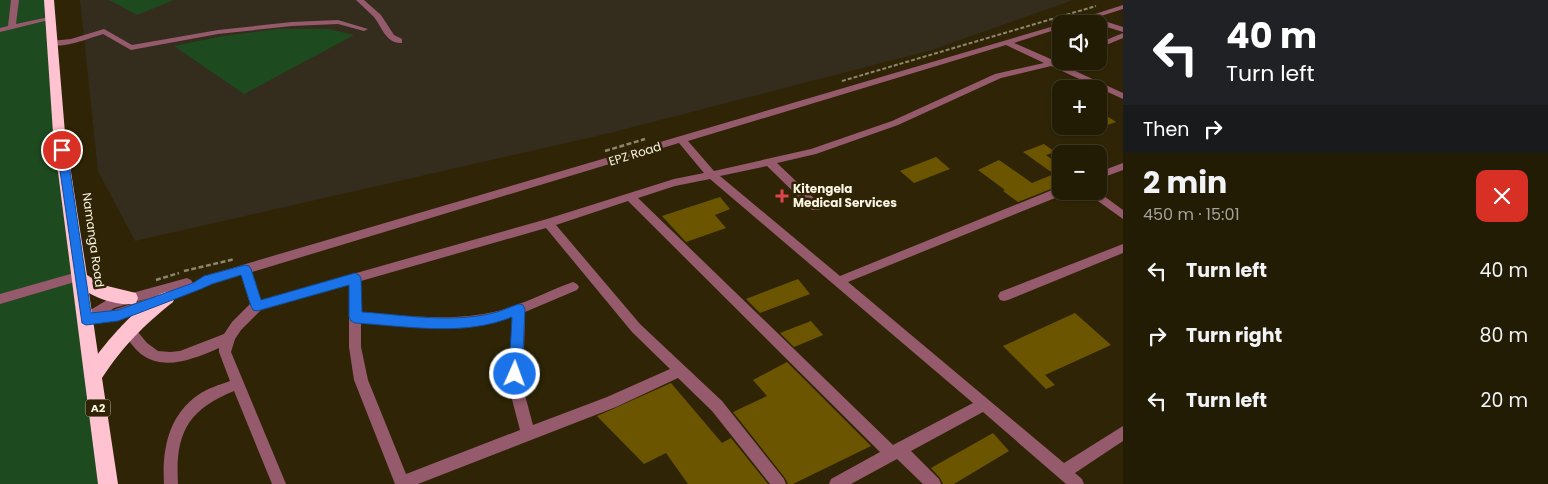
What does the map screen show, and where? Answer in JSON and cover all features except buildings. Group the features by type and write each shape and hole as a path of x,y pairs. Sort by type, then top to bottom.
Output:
{"highway":[{"name":"Namanga Road","path":"50,0 49,19 59,133 81,277 108,484"},
{"path":"81,277 99,291 130,298"},
{"path":"94,375 115,344 167,297"}],"street":[{"path":"12,27 15,0"},
{"path":"360,0 378,17 390,37 399,41"},
{"path":"1098,15 1123,7"},
{"path":"0,30 49,19"},
{"path":"51,43 72,41 104,31 131,48 218,32 292,24 338,22 364,29"},
{"path":"1107,25 1123,30"},
{"name":"EPZ Road","path":"86,319 118,315 208,280 241,264 682,140 1052,29"},
{"path":"1107,43 1123,36"},
{"path":"1006,42 1052,60"},
{"path":"278,484 225,352 227,339 233,328 257,306 548,223 674,183 813,152 895,123 998,76 1052,63"},
{"path":"1073,70 1123,96"},
{"path":"682,140 712,175 1077,484"},
{"path":"769,162 816,207"},
{"path":"1107,173 1123,166"},
{"path":"839,281 1052,195"},
{"path":"630,197 895,452 934,484"},
{"path":"1102,200 1123,215"},
{"path":"548,223 636,328 717,406 780,484"},
{"path":"1004,296 1123,248"},
{"path":"241,264 257,306"},
{"path":"0,299 81,277"},
{"path":"355,278 355,347 361,380 401,480 409,482 528,433 611,402 679,371"},
{"name":"EPZ Road","path":"86,319 111,304 196,280 208,280"},
{"path":"355,317 448,323 469,322 499,317 572,287"},
{"path":"519,309 516,388 528,433"},
{"path":"129,330 153,356 163,359 195,352 227,339"},
{"path":"172,484 169,460 172,442 181,421 202,400 238,384"},
{"path":"836,484 984,404"},
{"path":"1063,472 1123,433"}],"path":[{"path":"840,82 1098,6"},
{"path":"604,151 650,137"},
{"path":"152,282 160,277 241,264"}],"shaded area":[{"path":"80,0 1073,0 932,50 610,133 135,241 98,171"}],"green space":[{"path":"0,0 49,0 49,19 108,484 0,484"},
{"path":"109,0 174,0 137,15"},
{"path":"278,29 329,29 354,35 244,94 174,46 223,36"}],"place":[{"name":"Kitengela Medical Services","path":"782,196"}],"route":[{"path":"62,150 86,319 118,315 197,286 208,280 245,269 257,306 355,278 355,317 448,323 469,322 499,317 519,309 515,374"}]}
